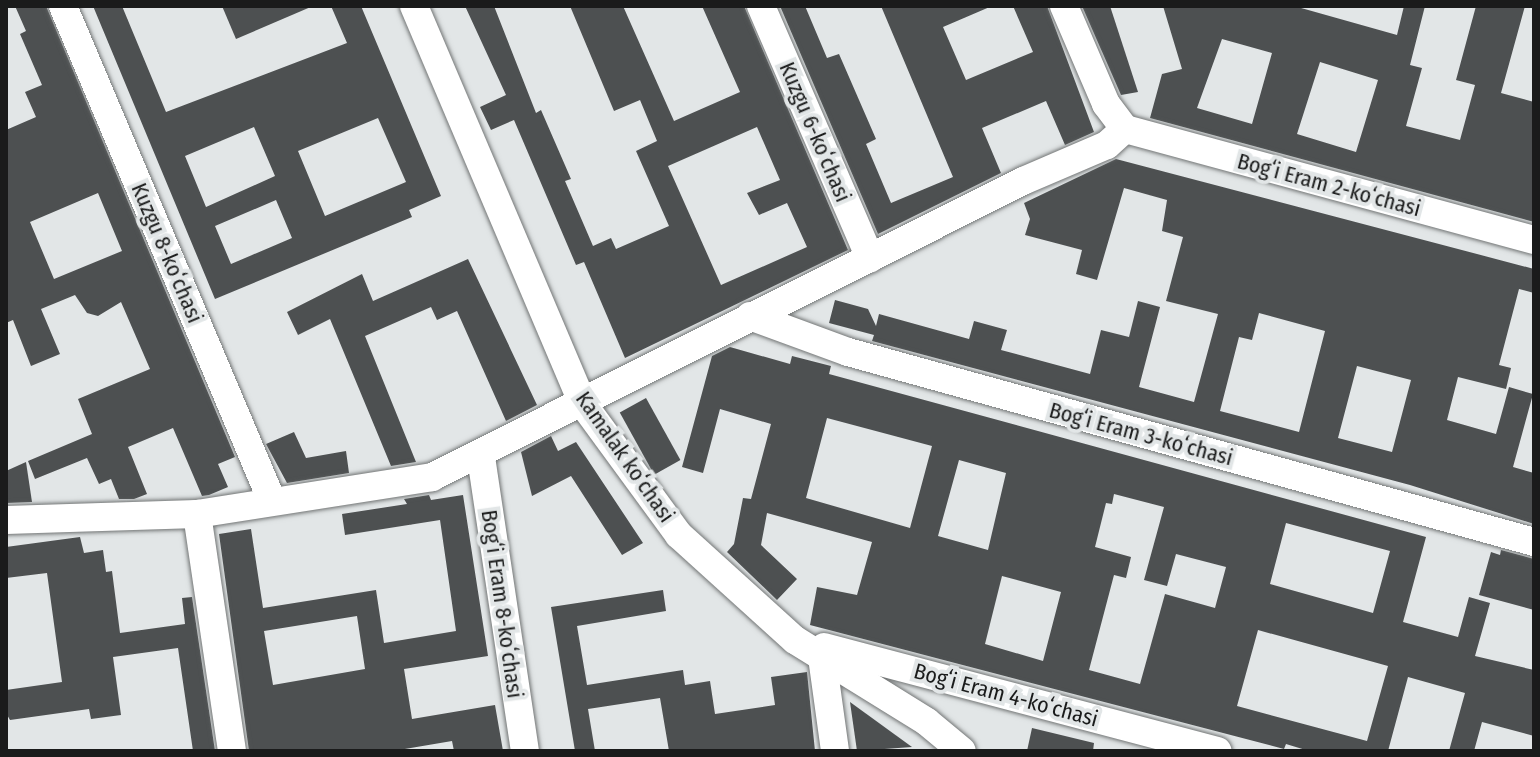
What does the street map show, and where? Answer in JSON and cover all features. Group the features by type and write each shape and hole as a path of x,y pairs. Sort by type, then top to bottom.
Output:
{"street":[{"name":"Kuzgu 8-koʻchasi","path":"63,6 272,501"},
{"name":"Kamalak koʻchasi","path":"414,6 583,404 679,535 795,640 927,722 962,751"},
{"name":"Kuzgu 6-koʻchasi","path":"761,6 870,258"},
{"path":"6,520 197,514 432,477 481,457 750,316 1107,145 1125,129 1106,104 1064,6"},
{"name":"Bogʻi Eram 2-koʻchasi","path":"1125,129 1534,240"},
{"name":"Bogʻi Eram 3-koʻchasi","path":"750,316 848,352 1534,542"},
{"name":"Bogʻi Eram 8-koʻchasi","path":"481,457 525,751"},
{"path":"197,514 232,751"},
{"name":"Bogʻi Eram 4-koʻchasi","path":"795,640 1217,751"},
{"path":"822,657 835,751"}],"building":[{"path":"15,6 46,6 235,457 218,464 228,487 209,495 202,496 173,428 128,447 147,494 134,499 119,499 111,479 99,484 87,458 35,479 28,461 92,434 78,399 150,369 121,302 98,316 87,313 75,295 41,309 60,354 31,366 13,320 6,323 6,130 36,117 25,92 42,85 20,34 26,31","holes":["98,193 122,251 54,279 30,222"]},
{"path":"93,6 122,6 166,112 347,43 331,6 361,6 441,196 409,210 412,217 215,299","holes":["378,118 406,182 325,216 298,151","254,127 275,176 206,207 185,156","276,200 292,238 231,264 215,226"]},
{"path":"222,6 313,6 236,39"},
{"path":"465,6 494,6 536,113 541,110 571,179 565,181 593,246 611,238 616,249 669,226 636,151 657,141 640,100 614,111 570,6 623,6 674,121 740,92 702,6 744,6 848,250 625,358 584,262 576,265 514,120 491,130 480,107 506,95","holes":["757,127 780,180 747,193 759,215 787,203 807,247 721,285 668,166"]},
{"path":"780,6 805,6 827,58 839,54 876,139 866,144 891,203 953,177 881,6 992,6 943,27 966,80 1033,52 1013,6 1047,6 1094,132 1065,145 1046,101 982,128 1001,173 878,234"},
{"path":"1082,6 1110,6 1138,92 1121,95"},
{"path":"1163,6 1294,6 1397,35 1404,6 1425,6 1410,65 1422,68 1406,126 1460,140 1475,85 1456,80 1476,6 1525,6 1501,93 1534,102 1534,222 1150,118 1162,74 1182,69","holes":["1222,39 1272,53 1252,124 1197,108","1320,62 1378,80 1356,152 1297,134"]},
{"path":"1116,159 1534,269 1534,293 1519,289 1499,365 1511,368 1506,389 1458,377 1447,420 1496,434 1509,387 1533,394 1513,467 1534,473 1534,524 1410,485 872,341 874,335 829,323 835,300 868,309 876,326 879,314 969,339 974,321 1007,330 1001,350 1090,374 1101,330 1129,337 1138,301 1160,307 1139,387 1194,402 1218,314 1166,301 1183,237 1162,231 1167,200 1124,188 1097,280 1076,274 1082,250 1025,235 1030,219 1024,203","holes":["1259,313 1325,331 1299,432 1220,411 1239,337 1252,340","1357,366 1411,380 1392,452 1338,438"]},
{"path":"468,259 537,405 506,421 457,311 437,320 431,307 365,336 416,462 391,466 330,319 298,335 287,312 362,274 373,301"},
{"path":"730,347 790,364 792,356 831,366 829,374 1426,537 1403,622 1458,637 1469,597 1490,603 1475,656 1534,670 1534,736 1482,722 1474,751 1449,751 1465,693 1408,677 1388,751 1309,751 1286,744 1284,749 810,625 817,587 857,595 872,542 767,513 761,545 797,579 777,600 727,552 734,544 743,498 751,499 771,424 720,409 703,473 682,467 712,356","holes":["827,418 932,446 910,528 806,498","959,460 1006,473 988,550 938,536","1114,494 1164,507 1144,580 1167,586 1176,554 1226,567 1215,608 1165,594 1140,684 1089,670 1114,575 1126,578 1131,557 1095,547 1106,503 1112,504","1286,523 1390,551 1373,613 1270,584","1002,576 1061,592 1043,661 985,644","1258,630 1388,666 1367,741 1237,706"]},
{"path":"646,398 680,460 654,475 620,413"},
{"path":"294,432 306,458 346,451 349,473 287,483 266,444"},
{"path":"551,436 558,451 576,442 643,543 622,555 571,476 532,496 521,452"},
{"path":"26,462 32,502 6,503 6,471"},
{"path":"429,495 431,500 463,495 488,656 404,669 412,719 495,705 503,751 454,751 452,741 393,751 249,751 219,534 251,529 263,608 376,590 384,643 456,631 440,520 345,535 342,514 407,504 404,499","holes":["357,616 365,669 273,685 264,631"]},
{"path":"80,537 84,553 103,550 106,572 112,571 120,633 185,624 182,598 192,597 215,751 193,751 178,648 113,657 121,715 91,719 89,709 10,720 6,713 6,690 62,682 47,573 6,578 6,547"},
{"path":"1501,550 1534,559 1534,610 1479,595 1491,552 1500,555"},
{"path":"663,590 666,611 577,626 587,685 683,670 685,685 710,681 715,714 775,705 771,677 807,672 815,751 669,751 660,698 588,709 595,751 575,751 551,607"},
{"path":"850,702 912,747 857,751"},
{"path":"1032,728 1094,743 1093,751 1027,751"}]}
